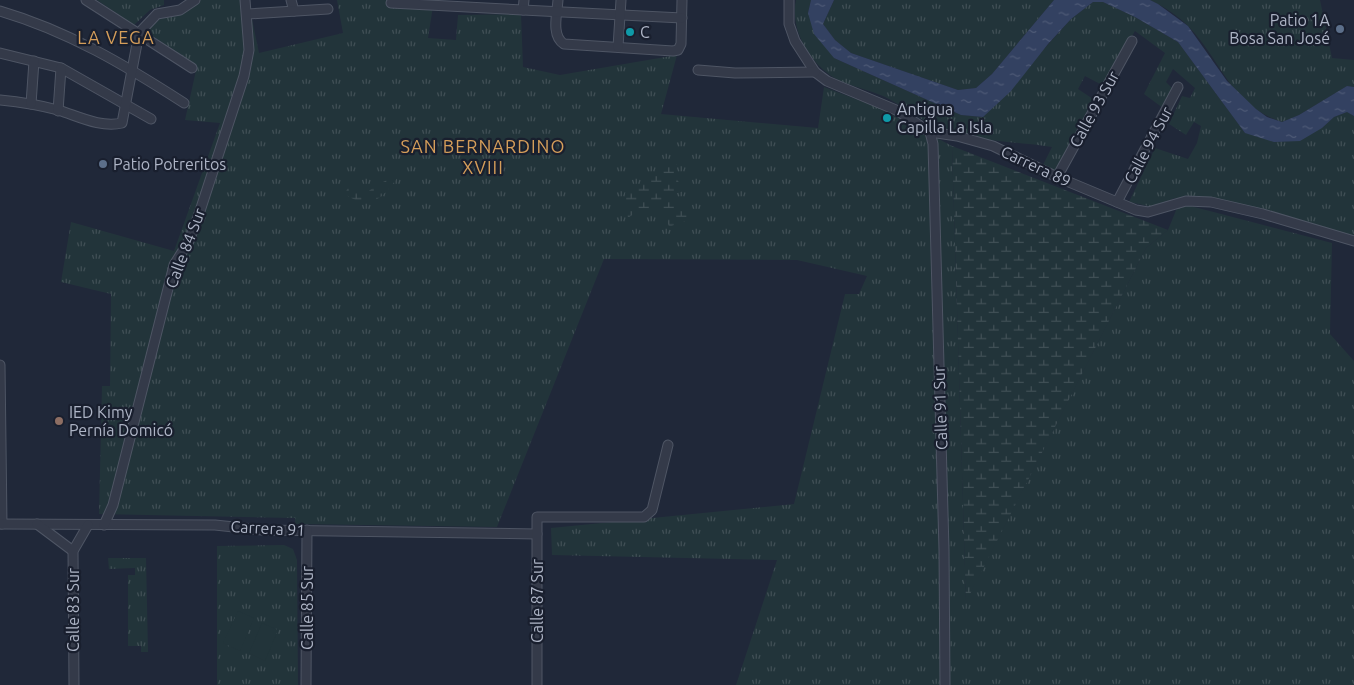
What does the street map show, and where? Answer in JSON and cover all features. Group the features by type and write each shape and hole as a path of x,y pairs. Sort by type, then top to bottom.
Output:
{"street":[{"path":"86,0 192,68"},
{"path":"0,100 31,104 99,124 112,126 122,123 139,33 157,14 180,10 195,0"},
{"name":"Calle 84 Sur","path":"104,525 112,505 174,265 189,241 199,214 244,76 249,50 248,14 245,0"},
{"path":"292,0 294,11"},
{"path":"523,10 524,0"},
{"path":"558,0 556,34 558,40 564,44 678,50 681,44 682,0"},
{"path":"618,47 621,0"},
{"path":"789,0 789,24 795,42 815,72"},
{"path":"391,3 682,18"},
{"path":"248,14 328,9"},
{"path":"0,11 32,21 84,42 132,69 184,103"},
{"name":"Calle 93 Sur","path":"1058,177 1132,41"},
{"path":"0,53 61,68 126,103 151,119"},
{"path":"31,104 34,61"},
{"path":"58,111 61,68"},
{"path":"698,70 735,73 815,72"},
{"name":"Carrera 89","path":"815,72 826,80 896,110 930,132 981,141 1058,177 1117,202 1148,212 1186,202 1212,202 1263,214 1354,241"},
{"name":"Calle 94 Sur","path":"1117,202 1178,87"},
{"name":"Calle 91 Sur","path":"930,132 933,144 944,550 945,685"},
{"path":"0,366 1,524"},
{"name":"Calle 87 Sur","path":"537,685 537,517 644,517 652,510 668,445"},
{"name":"Carrera 91","path":"1,524 215,525 307,530 537,534"},
{"name":"Calle 83 Sur","path":"36,524 73,551 74,685"},
{"path":"73,551 88,525"},
{"name":"Calle 85 Sur","path":"306,685 307,530"}],"green space":[{"path":"97,0 164,0 164,5 150,10 134,25"},
{"path":"200,0 248,0 259,53 343,33 337,0 434,0 428,38 456,40 458,15 521,14 523,67 560,75 677,55 661,114 818,128 824,87 882,109 952,146 966,601 1146,248 1168,230 1179,203 1332,243 1330,334 1354,361 1354,685 736,685 777,560 552,555 551,528 794,504 845,294 859,294 867,276 797,260 604,259 497,527 295,524 295,518 99,514 102,386 110,386 111,294 61,282 71,222 174,251 220,123 185,120 197,66 146,32 161,18 179,15"},
{"path":"796,0 811,0 808,13 834,58 961,115 983,117 1071,19 1093,2 1103,2 1135,17 1178,42 1245,133 1322,128 1334,117 1347,112 1354,116 1354,236 1221,200 1175,198 1153,207 1129,202 1155,148 1188,159 1197,143 1201,126 1194,122 1186,135 1169,124 1182,96 1190,98 1195,88 1173,69 1166,82 1173,89 1163,108 1144,94 1165,53 1135,31 1102,85 1085,76 1078,89 1093,99 1056,172 1043,165 1052,147 964,136 950,132 936,127 883,96 845,83 830,75 812,58 799,35 795,12"},
{"path":"834,0 1054,0 992,74 976,88 958,90 851,53 835,40 823,24"},
{"path":"1150,0 1320,0 1332,58 1354,60 1354,87 1347,86 1299,115 1282,122 1250,105 1228,81 1189,27 1171,12"},
{"path":"952,146 1168,230 1146,248 966,602"},
{"path":"672,161 677,165 679,182 687,190 671,195 672,202 695,217 669,227 665,213 654,209 642,210 628,218 625,193 639,187 659,169"},
{"path":"401,173 384,194 371,201 355,200 345,194 348,187 366,193"},
{"path":"284,545 293,549 297,560 298,685 217,685 217,546"},
{"path":"108,558 146,558 148,652 141,652 141,646 128,646 128,575 135,575 135,568 109,569"},
{"path":"238,611 254,618 240,651 223,643"},
{"path":"262,623 278,630 265,661 249,653"}],"water":[{"path":"811,0 834,0 823,24 835,40 851,53 958,90 976,88 992,74 1054,0 1150,0 1188,26 1227,81 1267,117 1282,122 1299,115 1347,86 1354,87 1354,116 1347,112 1334,117 1322,128 1300,141 1274,142 1245,133 1178,42 1135,17 1103,2 1093,2 1071,19 1048,44 1011,91 983,117 961,115 834,58 814,34 808,13"}],"place":[{"name":"Patio 1A Bosa San José","path":"1340,29"},
{"name":"C","path":"630,32"},
{"name":"Antigua Capilla La Isla","path":"887,118"},
{"name":"Patio Potreritos","path":"103,164"},
{"name":"IED Kimy Pernía Domicó","path":"59,421"}],"district":[{"name":"LA VEGA","path":"116,38"},
{"name":"SAN BERNARDINO XVIII","path":"483,157"}]}
